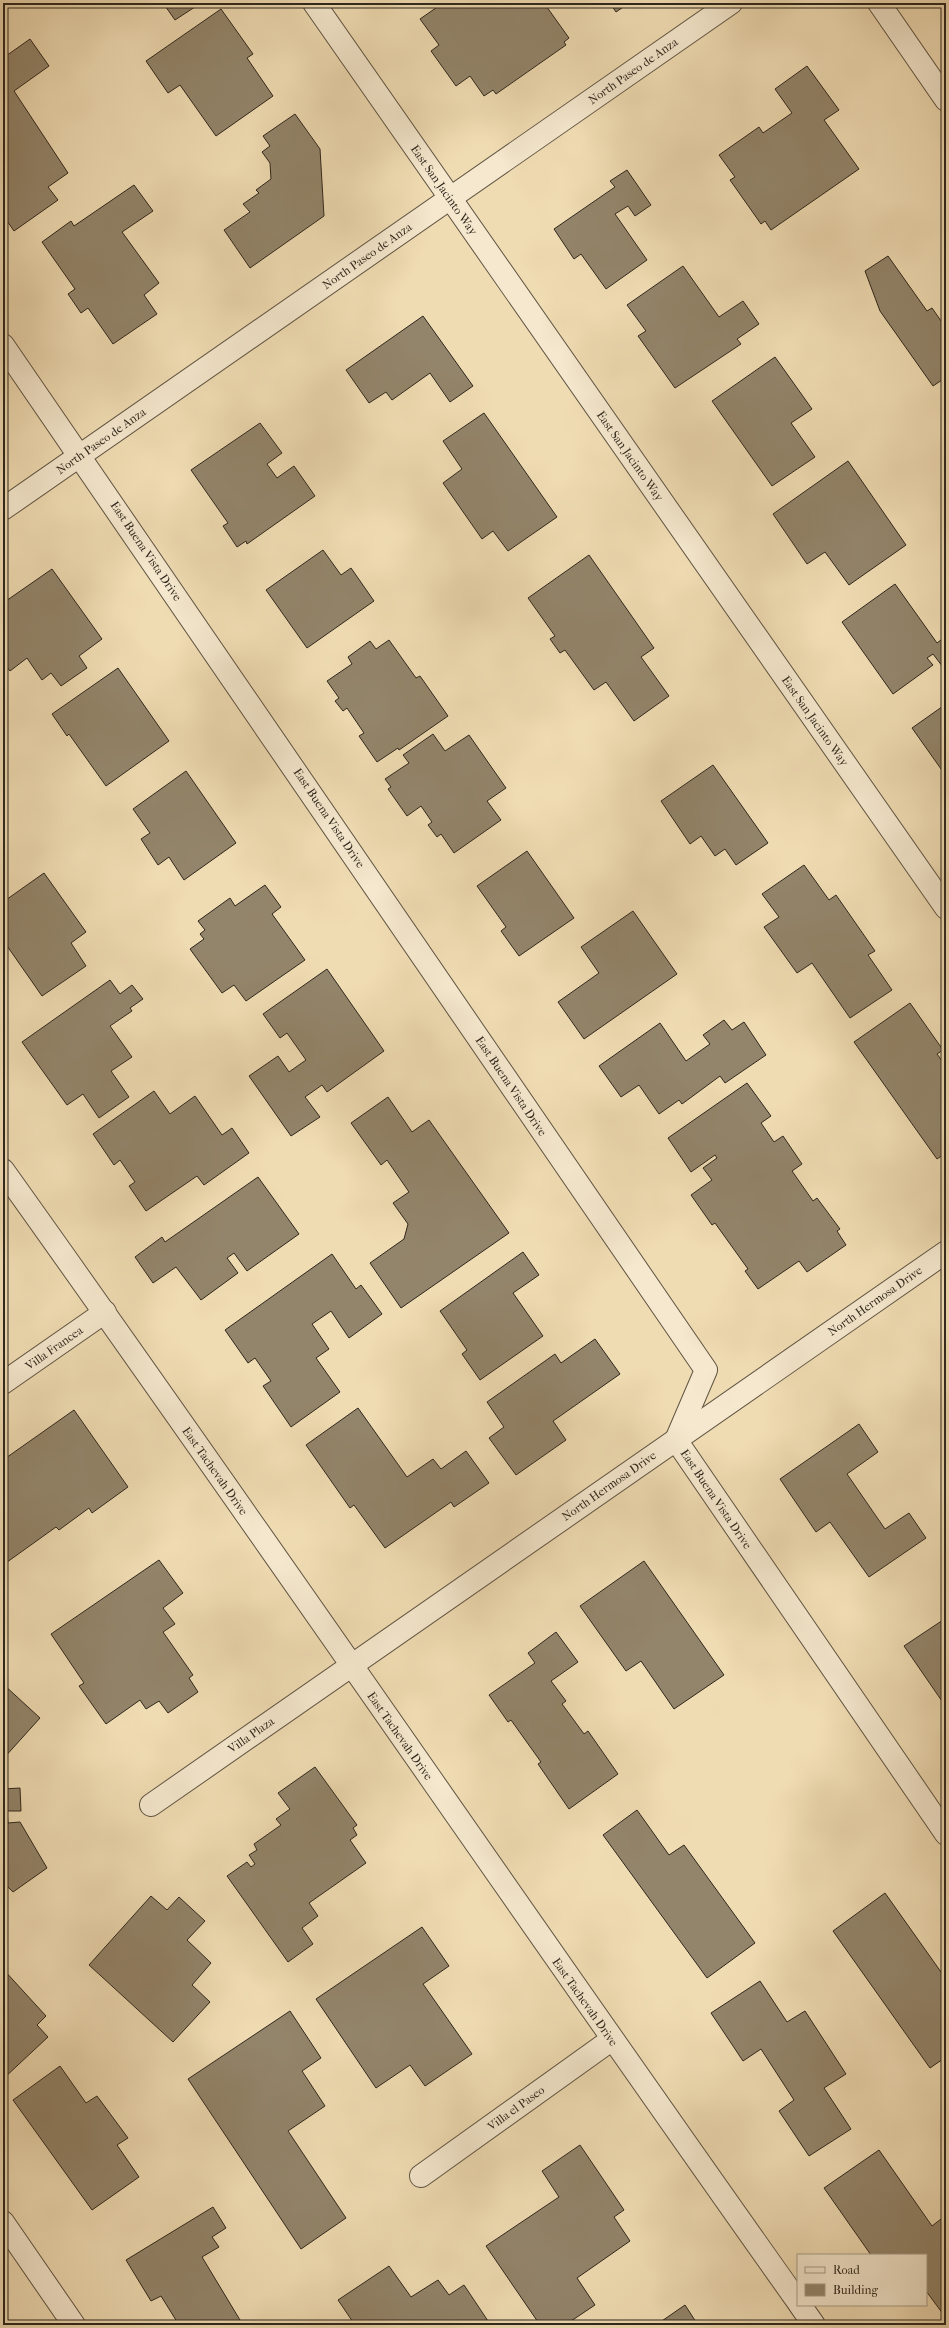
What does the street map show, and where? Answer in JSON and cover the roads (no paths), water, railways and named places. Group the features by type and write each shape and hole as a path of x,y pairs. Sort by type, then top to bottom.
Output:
{"street":[{"name":"East San Jacinto Way","path":"314,3 946,908"},
{"name":"North Paseo de Anza","path":"3,509 731,3"},
{"path":"879,3 946,100"},
{"name":"East Buena Vista Drive","path":"3,345 706,1370 676,1440 946,1834"},
{"name":"East Tachevah Drive","path":"3,1170 104,1312 611,2040 797,2301"},
{"name":"North Hermosa Drive","path":"350,1665 946,1252"},
{"name":"Villa Francea","path":"3,1383 104,1312"},
{"name":"Villa Plaza","path":"151,1805 350,1665"},
{"name":"Villa el Paseo","path":"421,2176 611,2040"},
{"path":"3,2222 74,2325"},
{"path":"801,2306 814,2325"}]}
